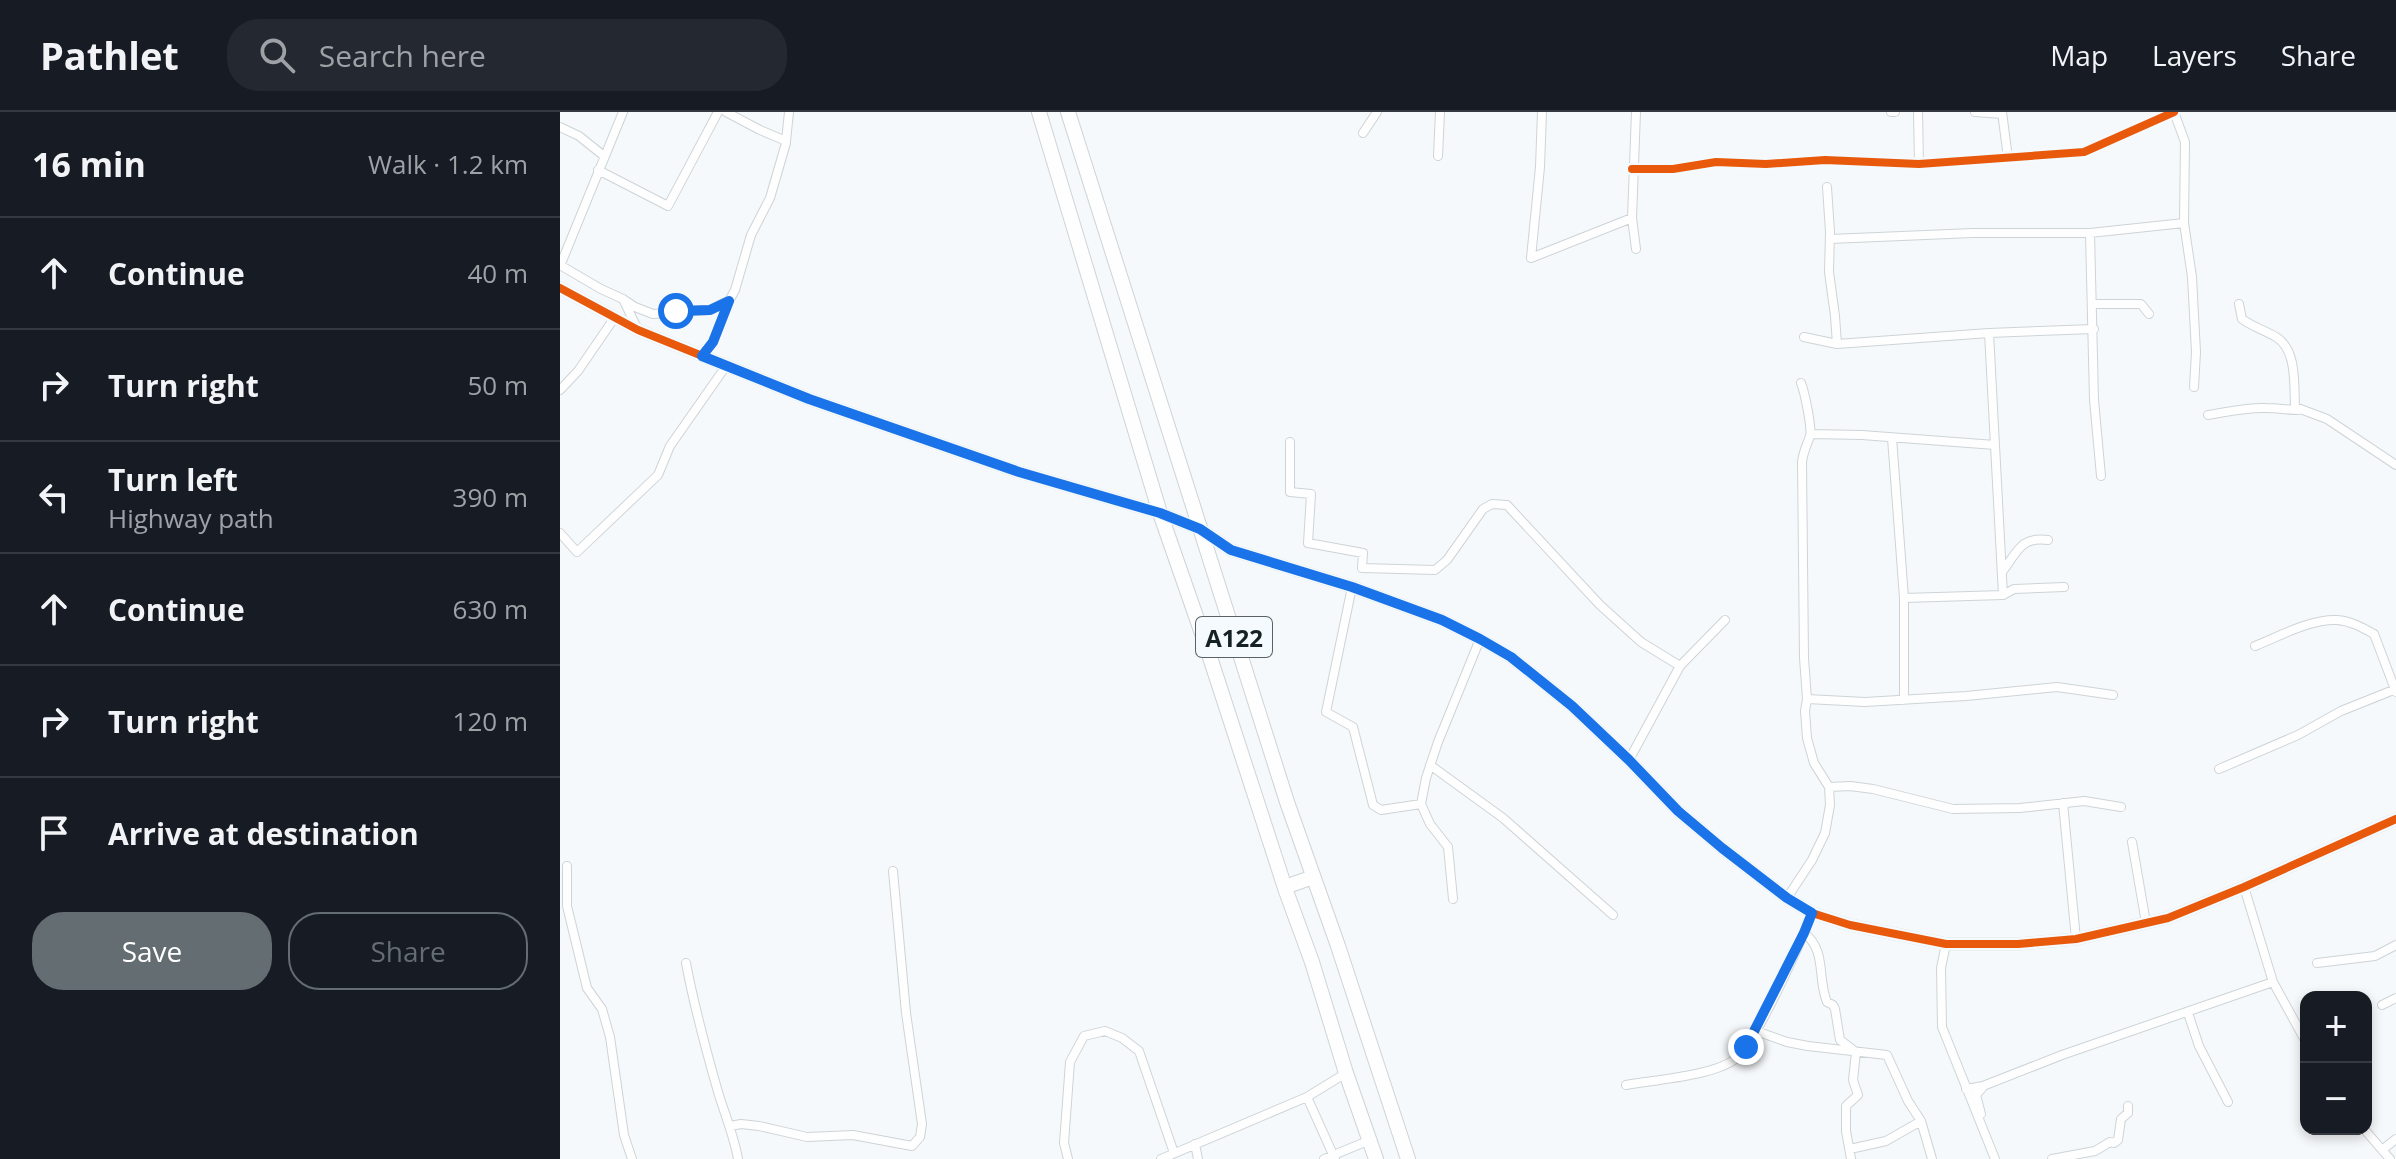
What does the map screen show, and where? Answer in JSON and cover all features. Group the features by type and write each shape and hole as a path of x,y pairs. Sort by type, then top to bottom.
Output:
{"highway":[{"name":"A122","path":"1039,112 1160,513 1376,1159"},
{"name":"A122","path":"1068,112 1313,877 1408,1159"},
{"path":"1286,891 1285,887 1290,884 1313,877"}],"street":[{"path":"623,112 560,265 653,314 710,310 729,301"},
{"path":"598,170 668,206 718,112"},
{"path":"726,112 786,141"},
{"path":"702,356 713,342 735,290 751,235 770,198 786,149 789,112"},
{"path":"1363,133 1377,112"},
{"path":"1438,156 1440,112"},
{"path":"1542,112 1531,258 1632,218"},
{"path":"1636,112 1632,218 1636,249"},
{"path":"1918,112 1919,164"},
{"path":"1975,112 2002,113 2008,158"},
{"path":"1632,169 1673,169 1716,162 1766,164 1825,160 1919,164 2084,152 2174,112 2185,142 2184,223 2192,277 2196,352 2194,387"},
{"path":"560,127 579,136 604,156"},
{"path":"1827,187 1829,272 1837,344"},
{"path":"1830,239 1973,233 2090,233 2184,223"},
{"path":"2090,233 2094,400 2101,476"},
{"path":"560,288 638,330 809,399 1019,472 1160,513 1200,529 1231,550 1352,587 1442,620 1511,657 1572,706 1678,811 1787,898 1812,913 1876,931 1946,944 2018,944 2076,939 2168,918 2396,819"},
{"path":"623,299 638,330"},
{"path":"2093,304 2141,304 2149,314"},
{"path":"2239,304 2242,319 2286,345 2291,360 2295,407 2327,419 2396,465"},
{"path":"560,390 578,371 615,317"},
{"path":"1804,337 1837,344 2094,329"},
{"path":"1989,333 2003,595"},
{"path":"560,533 577,552 658,475 670,446 726,366"},
{"path":"1787,898 1812,860 1825,833 1830,805 1829,787 1814,763 1807,738 1805,711 1802,462 1803,450 1811,434 1807,399 1801,383"},
{"path":"2208,415 2266,408 2302,410"},
{"path":"1811,434 1995,445"},
{"path":"1892,438 1904,598 1904,700"},
{"path":"1290,442 1290,492 1311,494 1308,543 1363,553 1362,568 1435,570 1447,560 1483,509 1492,504 1507,505 1600,605 1641,642 1680,666"},
{"path":"2002,572 2021,544 2037,538 2048,540"},
{"path":"1352,587 1326,712 1353,727 1373,805 1381,810 1421,804"},
{"path":"1904,598 2003,595 2014,589 2064,587"},
{"path":"1629,760 1680,666 1725,620"},
{"path":"2219,769 2298,735 2341,711 2395,690 2374,634 2350,623 2336,620 2316,623 2255,646"},
{"path":"1453,899 1448,847 1430,824 1421,804 1430,765 1480,639"},
{"path":"1807,699 1865,702 2057,687 2113,695"},
{"path":"1430,765 1503,818 1613,915"},
{"path":"1829,787 1873,789 1953,809 2095,802 2121,807"},
{"path":"2063,803 2076,939"},
{"path":"2132,842 2146,923"},
{"path":"567,866 567,906 576,949 587,988 602,1009 610,1037 624,1135 632,1159"},
{"path":"730,1126 759,1126 807,1137 853,1135 912,1146 920,1137 922,1124 906,1013 893,871"},
{"path":"2244,887 2273,982 2300,1031"},
{"path":"1626,1085 1721,1066 1735,1059 1756,1031 1812,913"},
{"path":"1804,933 1813,940 1817,950 1823,994 1835,1009 1840,1040 1856,1052"},
{"path":"1946,944 1941,968 1942,1027 1992,1155"},
{"path":"2317,963 2375,956 2396,945"},
{"path":"686,963 693,1002 735,1139 738,1159"},
{"path":"1966,1089 1983,1086 2075,1050 2273,982"},
{"path":"2382,1005 2396,998"},
{"path":"2188,1013 2199,1046 2228,1102"},
{"path":"1068,1159 1064,1143 1070,1062 1084,1036 1105,1031 1122,1038 1139,1051 1174,1153"},
{"path":"1756,1031 1787,1042 1887,1055 1921,1121 1932,1159"},
{"path":"1856,1052 1853,1080 1858,1095 1846,1106 1846,1131 1851,1154 1886,1141 1921,1121"},
{"path":"1161,1159 1307,1097 1346,1073"},
{"path":"1983,1086 1976,1095 1992,1155"},
{"path":"1307,1097 1331,1158 1370,1140"},
{"path":"2052,1159 2095,1151 2110,1142 2114,1143 2118,1140 2121,1119 2128,1113 2128,1106"},
{"path":"2369,1135 2390,1159"},
{"path":"2382,1150 2396,1139"},
{"path":"1195,1144 1198,1159"}],"cycle path":[{"path":"1632,169 1673,169 1716,162 1766,164 1825,160 1919,164 2084,152 2174,112"},
{"path":"560,288 638,330 809,399 1019,472 1160,513 1200,529 1231,550 1352,587 1442,620 1511,657 1572,706 1678,811 1787,898 1812,913 1850,925 1946,944 2018,944 2076,939 2168,918 2396,819"}],"route":[{"path":"676,311 710,310 729,301 713,342 702,356 809,399 1019,472 1160,513 1200,529 1231,550 1352,587 1442,620 1511,657 1572,706 1678,811 1787,898 1812,913 1746,1047"}]}
